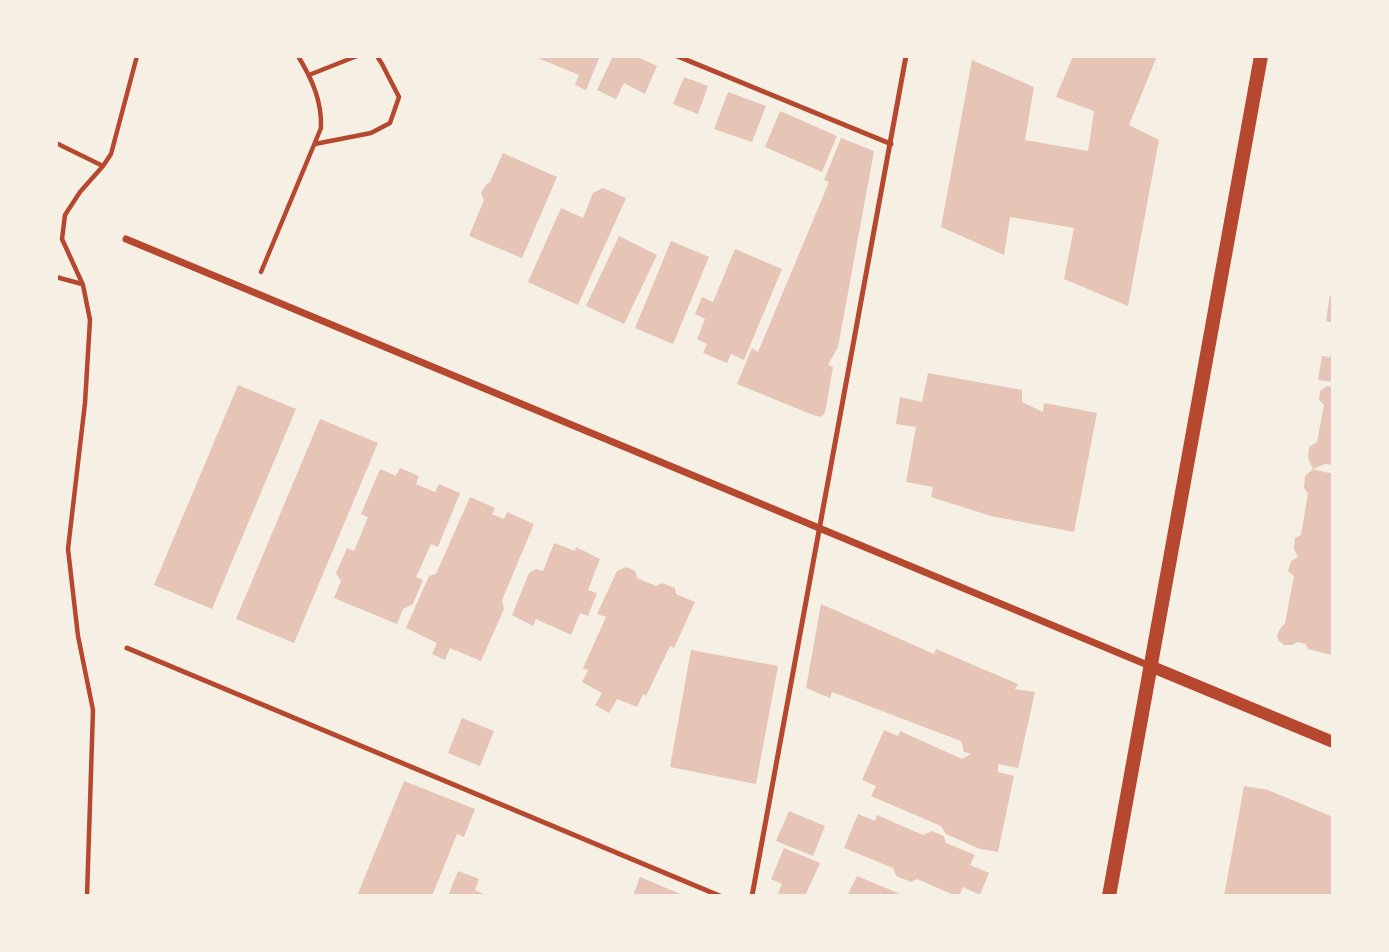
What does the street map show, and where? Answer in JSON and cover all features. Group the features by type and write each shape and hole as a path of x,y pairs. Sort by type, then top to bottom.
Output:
{"main road":[{"path":"1108,896 1261,56"}],"street":[{"path":"125,239 1333,742"}],"lane":[{"path":"677,56 891,144"},
{"path":"752,896 906,56"},
{"path":"127,648 720,896"}],"path":[{"path":"87,896 93,710 78,636 68,549 85,402 90,320 83,285 62,239 65,215 111,154 136,56"},
{"path":"252,292 321,128 317,95 298,56"},
{"path":"309,75 357,56"},
{"path":"314,144 371,133 390,123 399,97 377,56"},
{"path":"56,143 103,166"},
{"path":"56,277 83,285"}],"building":[{"path":"533,56 600,56 586,90 575,85 579,75"},
{"path":"613,56 636,56 657,66 645,94 624,83 616,99 597,90"},
{"path":"1073,56 1157,56 1129,125 1159,140 1128,306 1064,279 1074,228 1010,217 1004,255 941,227 972,60 1034,87 1025,140 1088,151 1094,111 1056,97"},
{"path":"684,77 708,86 698,114 673,104"},
{"path":"728,92 766,106 752,142 714,129"},
{"path":"780,111 837,136 822,172 765,147"},
{"path":"841,138 874,151 838,347 828,365 833,367 825,413 820,417 737,384 752,348 758,352 829,182 824,180"},
{"path":"503,153 557,177 522,258 469,236 484,200 481,193 490,182"},
{"path":"603,188 626,198 578,305 528,282 561,208 583,218 593,193"},
{"path":"619,236 657,255 624,324 586,306"},
{"path":"671,241 709,257 673,344 635,328"},
{"path":"735,249 782,269 744,360 731,354 727,363 703,353 707,344 697,339 705,319 695,314 702,297 713,302"},
{"path":"1330,295 1333,296 1333,323 1326,321"},
{"path":"1332,351 1333,382 1318,380 1322,356 1330,357"},
{"path":"928,373 1022,390 1022,402 1043,412 1044,403 1097,413 1074,532 991,516 931,497 933,487 906,482 916,427 896,424 900,397 922,402"},
{"path":"238,385 296,409 212,609 154,585"},
{"path":"1327,386 1333,387 1333,465 1325,464 1313,469 1308,458 1309,447 1317,442 1324,405 1319,400 1320,391"},
{"path":"320,419 378,443 294,643 236,619"},
{"path":"400,468 419,476 416,484 435,492 439,484 460,493 438,547 431,544 416,577 423,580 413,604 403,609 397,624 334,598 341,581 336,573 347,548 354,551 368,517 361,514 380,469 396,476"},
{"path":"1313,469 1333,474 1333,659 1331,655 1308,649 1306,644 1298,642 1284,645 1277,635 1285,623 1294,576 1288,571 1291,561 1298,557 1294,549 1295,538 1301,535 1308,493 1304,488 1305,476"},
{"path":"470,497 495,508 492,514 504,519 507,512 534,524 502,600 504,609 481,661 450,648 445,660 432,654 437,643 406,628 429,576 436,574"},
{"path":"554,543 575,551 576,547 600,559 588,590 597,593 588,616 580,613 571,635 536,619 533,626 512,615 529,573 536,569 543,571"},
{"path":"626,567 635,571 637,578 656,586 662,583 675,588 676,594 695,602 674,648 670,646 646,696 643,694 637,707 617,699 609,713 595,705 602,693 582,682 588,670 583,668 606,617 597,614 617,571"},
{"path":"821,604 934,654 936,649 1018,684 1015,689 1035,692 1018,768 998,764 998,772 1014,776 998,852 980,849 946,834 941,826 871,796 876,786 862,780 884,730 898,736 900,731 962,759 971,754 964,752 961,741 832,692 830,698 806,688"},
{"path":"691,650 778,666 756,784 670,767"},
{"path":"462,718 494,731 480,766 448,753"},
{"path":"404,781 475,809 464,837 457,834 432,896 357,896"},
{"path":"1244,786 1268,790 1333,817 1333,896 1224,896"},
{"path":"789,811 825,826 813,856 776,841"},
{"path":"858,814 875,821 877,815 923,835 932,831 944,836 946,843 975,855 970,865 989,873 980,895 963,887 959,896 956,896 917,879 911,882 896,876 893,868 844,848"},
{"path":"784,848 820,863 805,896 777,896 782,884 771,879"},
{"path":"458,871 479,879 475,890 488,896 448,896"},
{"path":"857,876 905,896 847,896"},
{"path":"640,877 685,896 633,896"}]}
